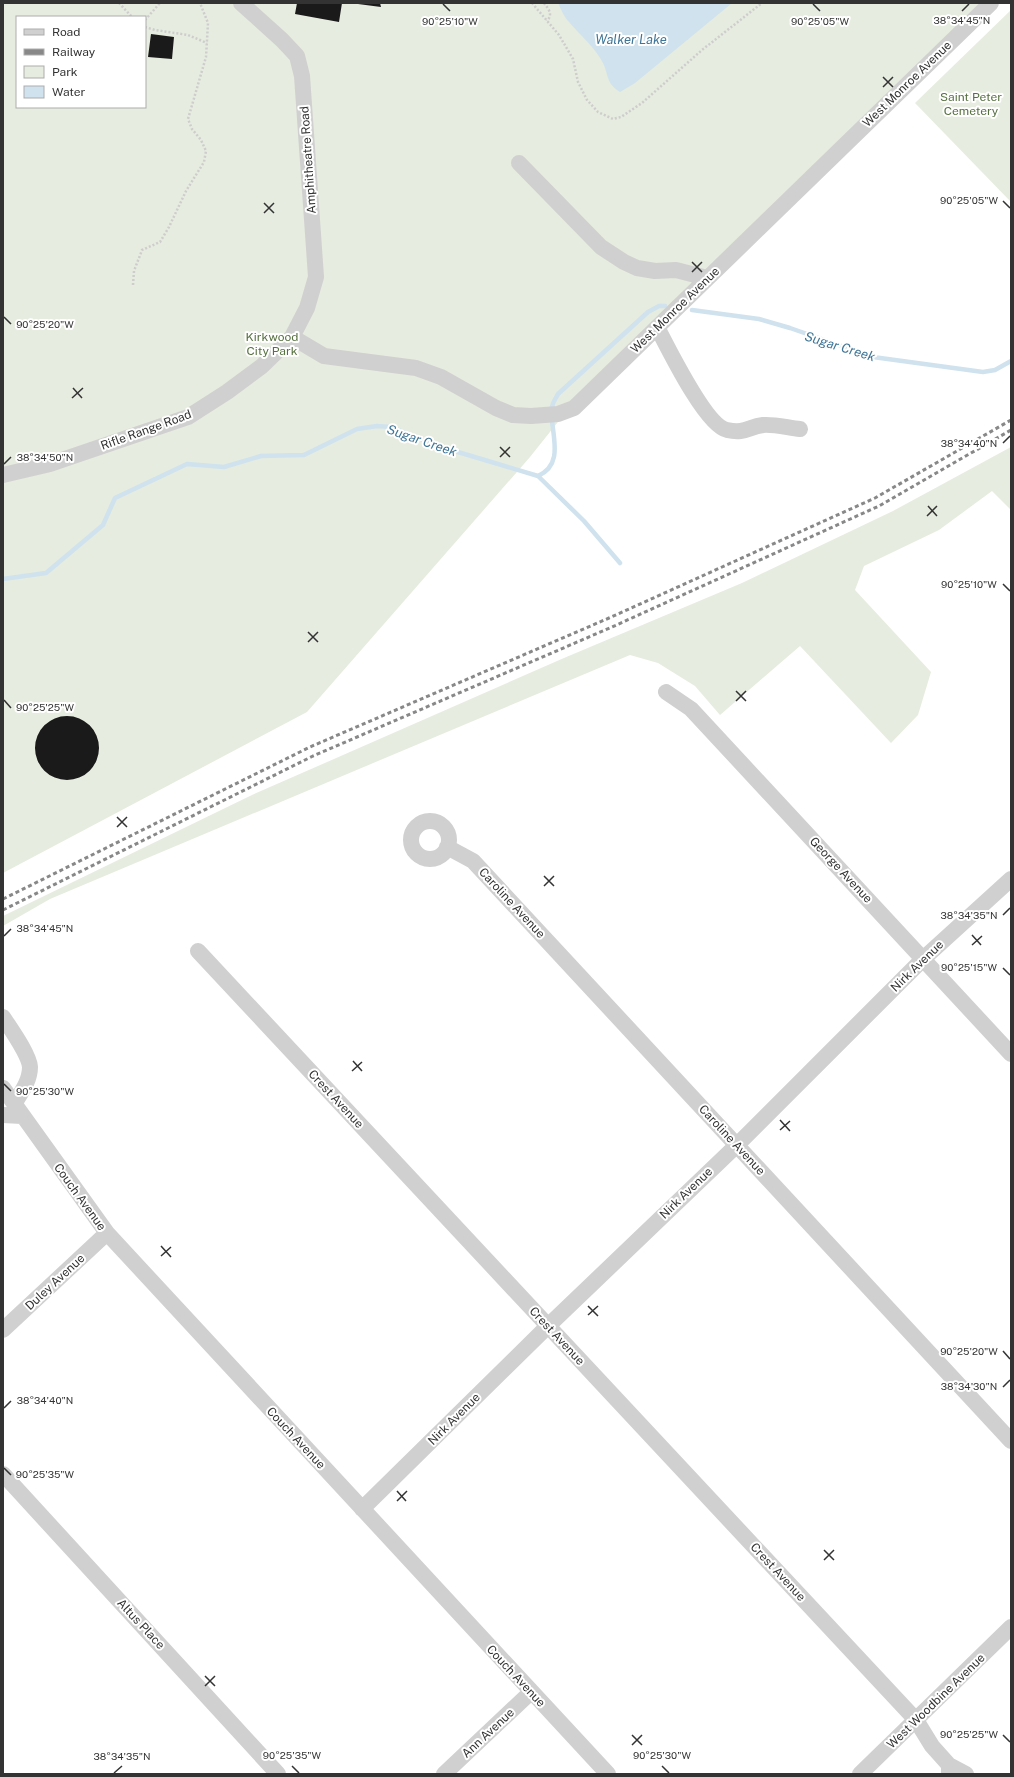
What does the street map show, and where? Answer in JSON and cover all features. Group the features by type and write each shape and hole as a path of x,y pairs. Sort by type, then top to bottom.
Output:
{"street":[{"name":"Amphitheatre Road","path":"241,3 282,40 297,56 302,76 316,277 307,308 292,337"},
{"name":"West Monroe Avenue","path":"292,337 324,356 416,368 441,378 496,408 513,415 531,416 558,414 574,408 991,3"},
{"path":"519,163 601,247 624,262 637,268 655,271 676,270 707,278"},
{"path":"657,327 692,392 714,420 725,430 742,432 763,425 800,429"},
{"name":"Rifle Range Road","path":"3,476 50,464 188,417 228,392 257,370 292,337"},
{"name":"George Avenue","path":"666,692 691,709 1011,1054"},
{"name":"Caroline Avenue","path":"447,848 473,861 1011,1441"},
{"name":"Nirk Avenue","path":"362,1509 548,1326 737,1145 923,959 1011,878"},
{"name":"Crest Avenue","path":"198,951 916,1720 932,1746 949,1769"},
{"path":"3,1017 25,1054 30,1067 26,1086 13,1111"},
{"name":"Couch Avenue","path":"3,1088 13,1111 107,1233 608,1774"},
{"name":"Duley Avenue","path":"3,1330 107,1233"},
{"name":"Altus Place","path":"3,1474 278,1774"},
{"name":"West Woodbine Avenue","path":"860,1774 1011,1627"},
{"name":"Ann Avenue","path":"444,1774 531,1692"},
{"path":"949,1769 966,1774"}],"path":[{"path":"119,3 131,16"},
{"path":"146,19 160,3"},
{"path":"133,285 134,271 142,250 160,242 169,227 186,191 204,162 206,151 201,140 192,129 188,119 191,104 199,87 206,57 208,23 200,3"},
{"path":"532,3 559,34 573,59 578,82 586,100 598,112 613,119 621,117 642,103 702,50 762,3"},
{"path":"544,3 551,12 551,17 547,21"},
{"path":"146,27 188,35 207,43"}],"green space":[{"name":"Kirkwood City Park","path":"3,3 981,3 577,398 530,457 307,712 3,873"},
{"name":"Saint Peter Cemetery","path":"1011,10 1011,202 915,103"},
{"path":"1011,447 1011,510 992,491 939,530 864,566 855,590 931,672 918,715 891,743 800,646 720,715 695,686 658,663 630,655 50,899 3,926 3,916 252,795 564,658 742,583 893,511"}],"water":[{"name":"Walker Lake","path":"558,3 732,3 635,83 620,92 612,86 608,79 600,57 567,20"}],"building":[{"path":"297,3 342,3 339,22 295,14"},
{"path":"380,3 381,7 358,4"},
{"path":"151,34 174,37 172,59 148,57"},
{"path":"61,716 73,716 90,725 97,736 99,748 97,760 90,771 73,780 61,780 49,775 40,766 35,754 35,742 40,730 49,721"}],"waterway":[{"name":"Sugar Creek","path":"538,476 547,470 552,463 554,455 555,445 552,408 553,402 558,394 648,312 659,306 665,306"},
{"name":"Sugar Creek","path":"692,310 759,319 790,328 873,357 983,372 995,370 1011,361"},
{"name":"Sugar Creek","path":"3,579 46,573 103,525 115,498 187,464 224,467 261,456 304,455 357,429 377,426 391,427 438,446 538,476 584,521 620,563"}],"railway":[{"path":"3,899 310,747 609,618 875,498 1011,420"},
{"path":"3,910 313,756 612,627 879,506 1011,430"}]}
